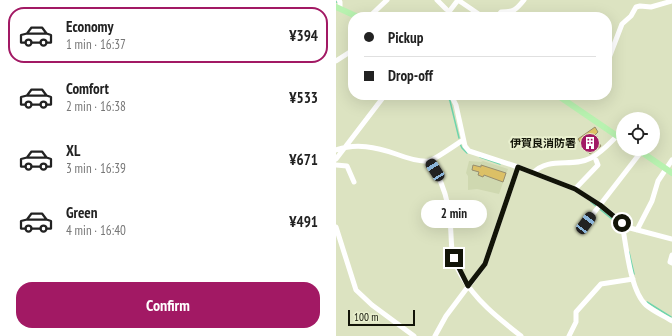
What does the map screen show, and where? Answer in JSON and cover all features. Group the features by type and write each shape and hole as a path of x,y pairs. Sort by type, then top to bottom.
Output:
{"main road":[{"path":"339,4 351,12"},
{"path":"564,100 616,135"},
{"path":"648,156 669,171"}],"street":[{"path":"374,12 387,0"},
{"path":"437,0 446,9"},
{"path":"449,12 458,0 476,12"},
{"path":"511,12 524,0"},
{"path":"612,50 622,24 631,16 636,7 651,7 672,1"},
{"path":"336,61 348,53"},
{"path":"336,159 381,100"},
{"path":"454,100 456,105 463,140 469,151 518,167 575,189 630,228 672,239"},
{"path":"533,173 539,167 548,163 572,162 591,158 616,137"},
{"path":"336,150 346,146 358,145 373,147 406,158 429,161 463,140"},
{"path":"586,223 635,156"},
{"path":"575,189 598,165 596,160"},
{"path":"637,230 652,201 658,181 669,171 672,160"},
{"path":"429,161 435,170 445,193 454,258 468,286 487,309 521,336"},
{"path":"336,165 348,166 354,182"},
{"path":"434,336 446,316 485,264 518,167"},
{"path":"622,223 637,293 646,305 672,321"},
{"path":"336,228 356,290 372,306 414,336"},
{"path":"672,255 670,262 672,263"},
{"path":"569,336 576,322 576,312 601,284 633,279"}],"shaded area":[{"path":"469,161 483,161 508,169 499,194 477,189 468,190 468,176 466,173"}],"building":[{"name":"伊賀良消防署","path":"595,127 598,132 594,136 601,146 590,154 578,139"},
{"path":"473,165 481,167 481,165 506,173 503,182 484,175 483,177 478,175 479,172 472,170"}],"waterway":[{"path":"450,100 459,138"},
{"path":"460,144 467,153"},
{"path":"480,157 500,164"},
{"path":"591,202 618,224"},
{"path":"629,252 634,274"},
{"path":"647,302 671,317"}],"place":[{"name":"伊賀良消防署","path":"590,143"}],"route":[{"path":"454,258 457,267 468,286 485,264 518,167 575,189 600,205 622,223"}]}
